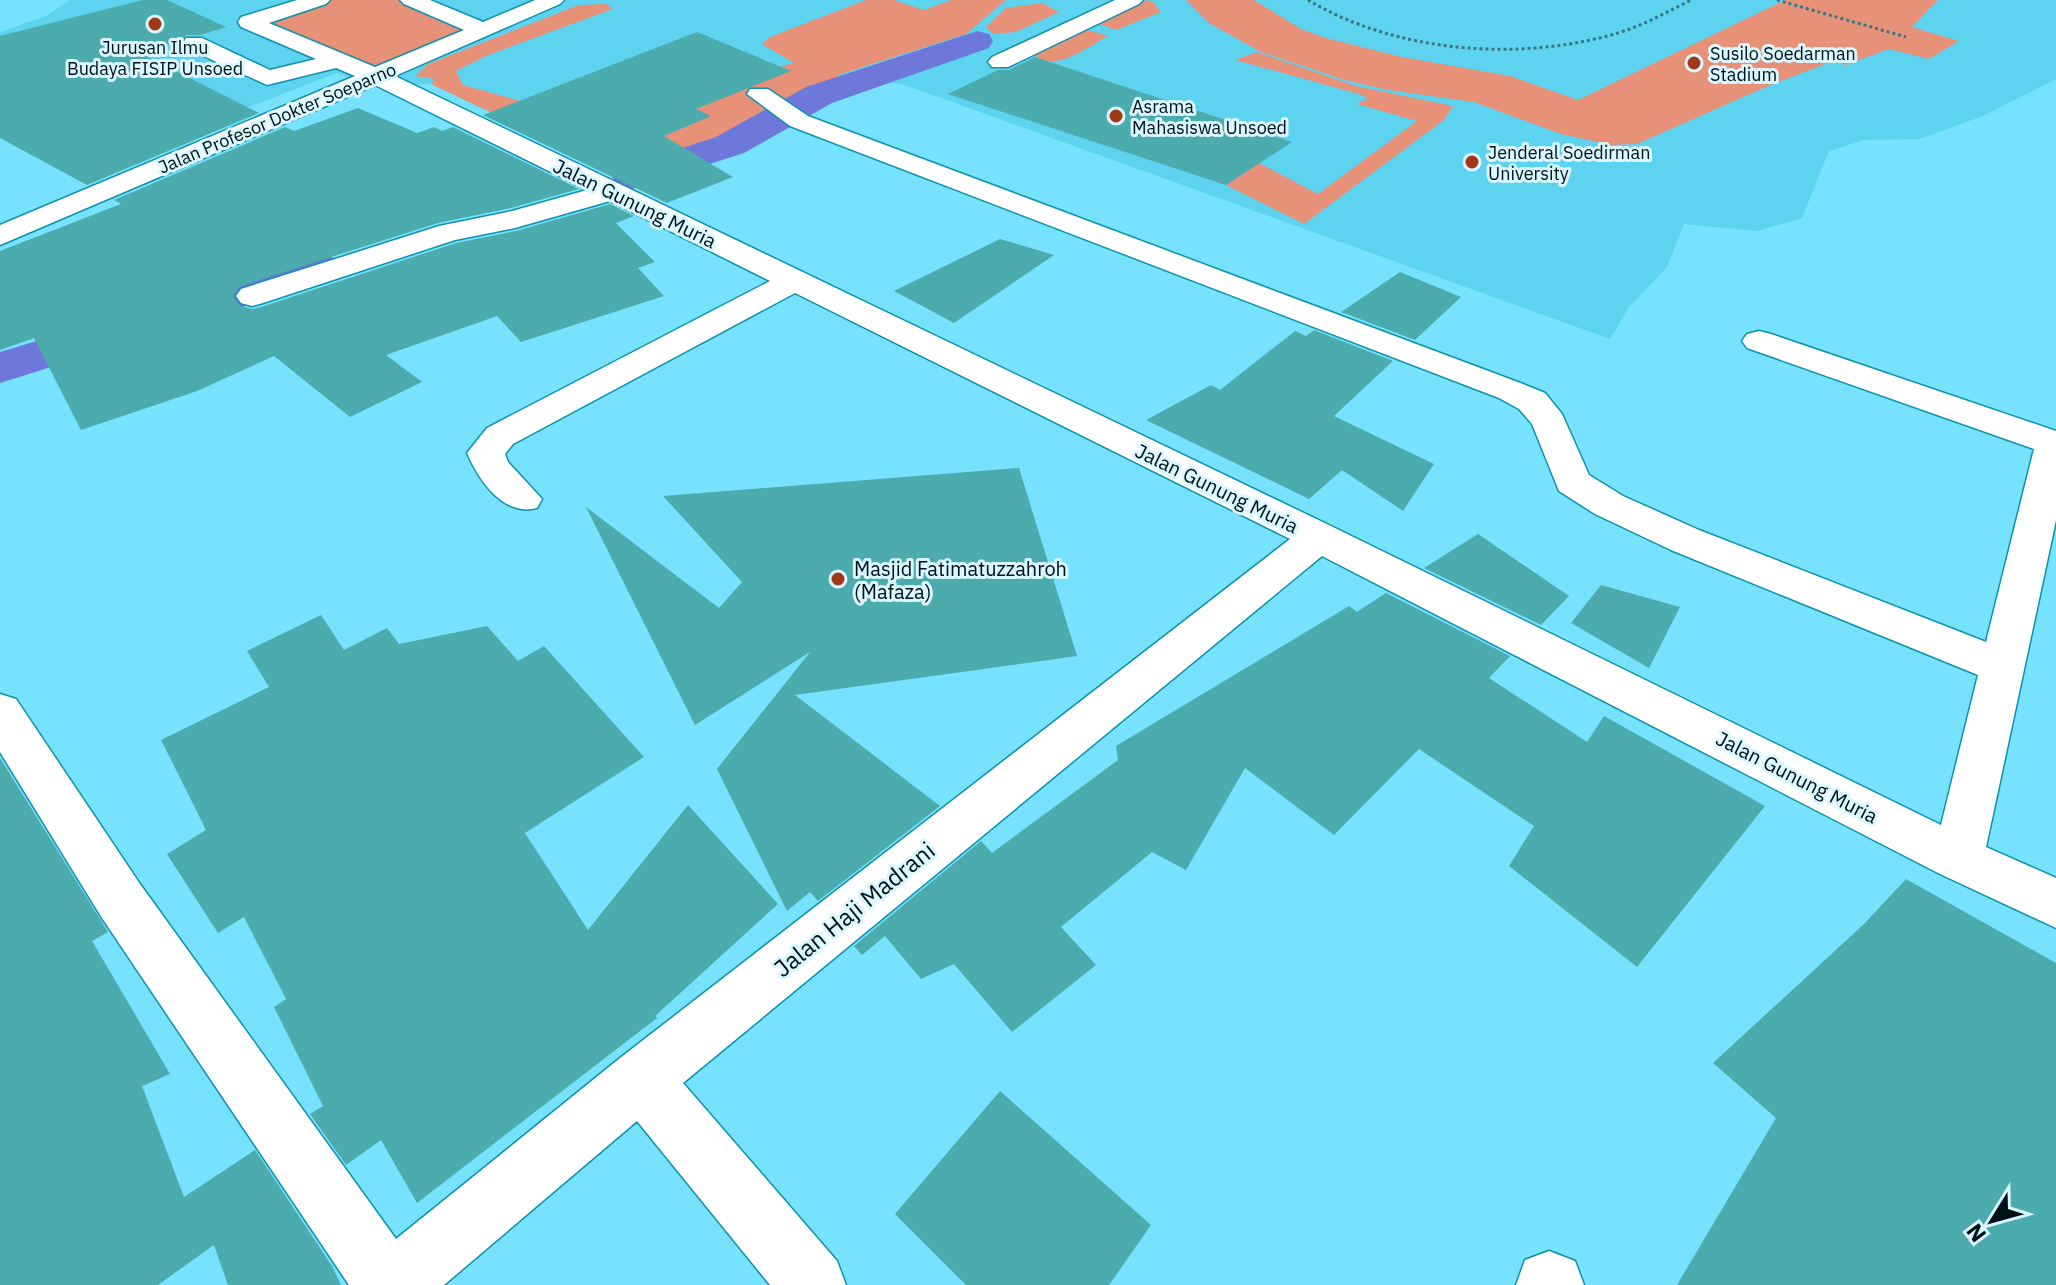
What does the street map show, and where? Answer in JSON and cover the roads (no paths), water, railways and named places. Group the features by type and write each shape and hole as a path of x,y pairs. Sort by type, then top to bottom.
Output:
{"street":[{"name":"Jalan Gunung Muria","path":"319,0 249,22 376,76 1319,537 1958,858 2056,904"},
{"path":"411,0 484,30"},
{"name":"Jalan Profesor Dokter Soeparno","path":"0,236 553,0"},
{"path":"1000,62 1132,0"},
{"path":"194,43 267,78 336,60"},
{"path":"778,106 1511,391 1532,401 1549,422 1573,482 1609,505 1685,540 2004,667"},
{"path":"252,296 449,232 515,219 612,192"},
{"path":"523,499 492,467 486,453 500,436 792,282"},
{"path":"1759,341 2055,443 1958,858"},
{"name":"Jalan Haji Madrani","path":"390,1285 641,1079 1319,537"},
{"path":"0,712 121,901 390,1285"},
{"path":"641,1079 813,1285"}],"waterway":[{"path":"632,177 730,145 819,95 977,41"},
{"path":"0,368 322,268"}],"place":[{"name":"Jurusan Ilmu Budaya FISIP Unsoed","path":"155,24"},
{"name":"Susilo Soedarman Stadium","path":"1694,63"},
{"name":"Asrama Mahasiswa Unsoed","path":"1116,116"},
{"name":"Jenderal Soedirman University","path":"1472,162"},
{"name":"Masjid Fatimatuzzahroh (Mafaza)","path":"838,579"}]}
